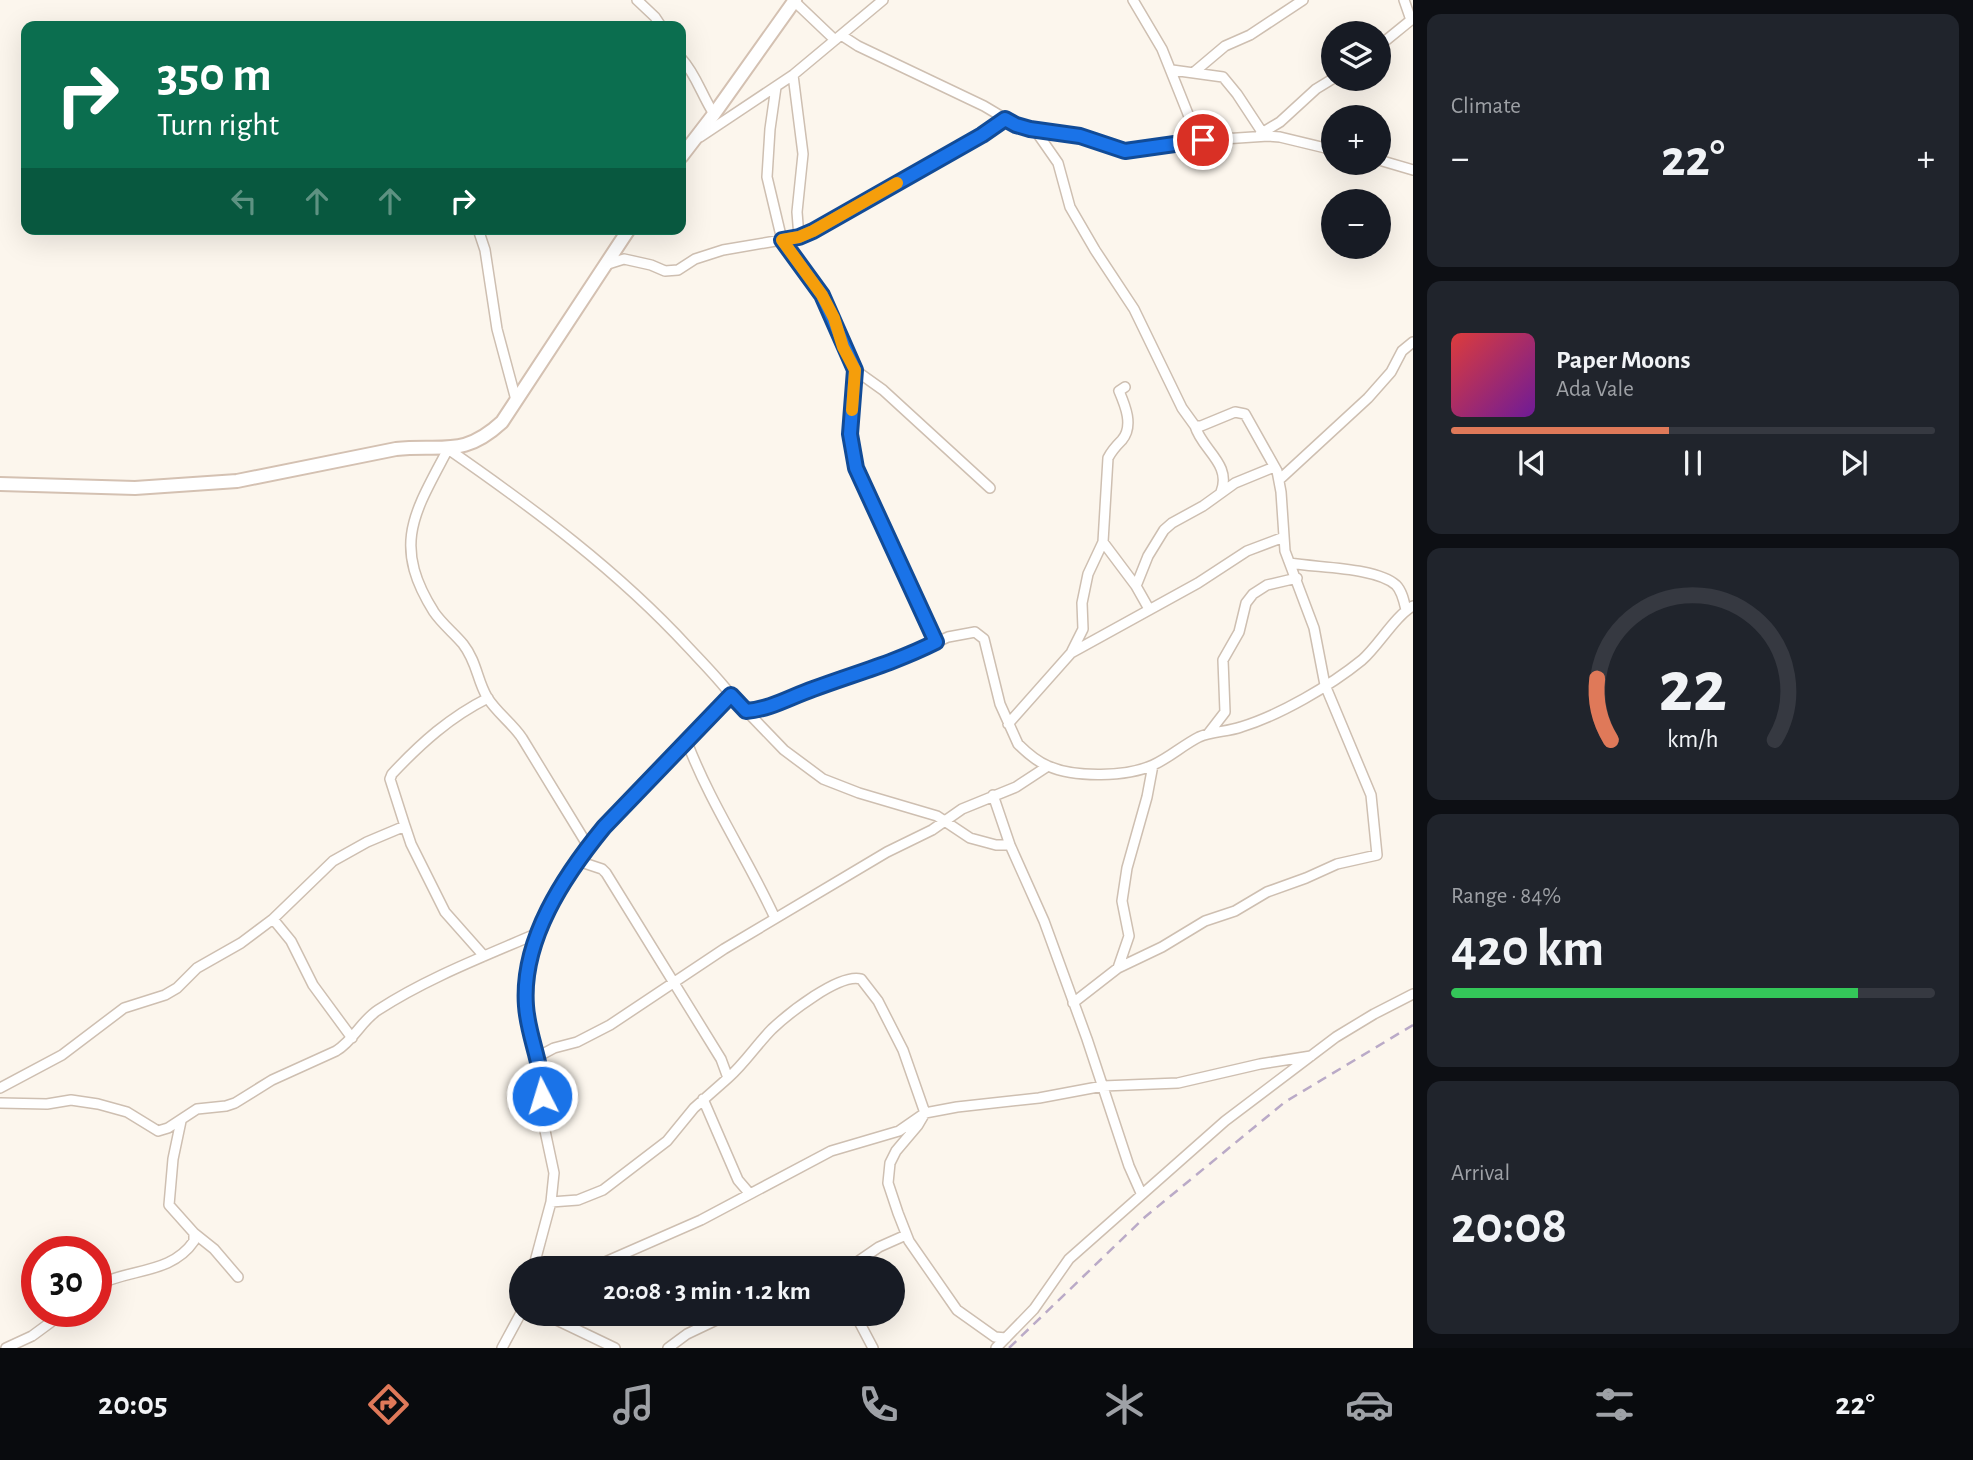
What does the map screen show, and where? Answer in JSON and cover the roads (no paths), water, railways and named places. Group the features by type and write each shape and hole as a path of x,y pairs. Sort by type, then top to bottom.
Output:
{"street":[{"path":"637,0 658,21"},
{"path":"686,151 693,141 793,75 883,0"},
{"path":"1133,0 1149,24 1172,70 1192,124 1203,140"},
{"path":"1193,73 1225,46 1250,35 1303,0"},
{"path":"1391,36 1411,20 1405,0"},
{"path":"686,151 795,1 838,38 923,76 1016,125 1080,136 1125,151 1258,135 1280,136 1321,147"},
{"path":"686,64 714,114"},
{"path":"1172,70 1223,77 1237,94 1258,135"},
{"path":"793,75 803,154 797,212 799,237"},
{"path":"1258,135 1280,122 1321,86"},
{"path":"776,87 767,177 782,240 822,295 855,370 850,434 856,468 936,642"},
{"path":"605,265 624,259 665,271 678,270 695,259 723,250 799,237 982,135 1005,119"},
{"path":"1035,130 1058,163 1070,207 1084,233 1135,309 1182,408 1224,474 1220,495"},
{"path":"1391,164 1413,170"},
{"path":"480,235 485,250 497,329 516,400"},
{"path":"0,484 135,488 237,481 396,449 448,449 474,443 502,422 625,235"},
{"path":"1279,480 1368,398 1391,372 1402,351 1413,342"},
{"path":"855,370 883,390 990,488"},
{"path":"1008,724 1071,653 1083,629 1082,603 1088,575 1103,542 1108,458 1127,429 1127,412 1119,391 1125,387"},
{"path":"1073,1003 1118,968 1162,947 1205,921 1235,911 1267,892 1338,864 1377,855 1371,795 1325,685 1314,628 1285,551 1279,480 1274,467 1245,414 1235,412 1195,426"},
{"path":"448,449 532,508 600,563 672,629 784,750 823,779 859,793 929,813 970,838 996,845 1010,845"},
{"path":"448,449 416,509 409,550 413,568 435,612 470,655 488,698 522,737 588,846"},
{"path":"1136,586 1143,565 1164,530 1172,523 1235,484 1274,467"},
{"path":"1071,653 1198,583 1247,551 1284,537"},
{"path":"1103,542 1136,586 1149,609"},
{"path":"746,711 764,709 816,688 883,667 936,642 968,632 980,634 984,639 1000,704 1018,744 1048,766 1111,775 1153,765 1198,738 1240,728 1325,685 1362,659 1409,608 1398,587 1371,574 1290,563"},
{"path":"1208,734 1225,712 1223,660 1240,632 1246,603 1253,594 1267,585 1297,578"},
{"path":"536,1256 551,1202 554,1173 544,1126 543,1081 539,1056 530,1029 526,991 526,974 538,933 588,846 619,810 731,695"},
{"path":"484,956 445,912 411,844 390,779 439,728 488,698"},
{"path":"687,742 775,918"},
{"path":"1118,968 1129,936 1122,901 1127,868 1153,765"},
{"path":"539,1056 591,1035 675,984 724,949 904,842 962,809 1016,787 1048,766"},
{"path":"993,795 1010,845 1040,910 1129,1166 1141,1193"},
{"path":"0,1088 62,1055 124,1008 165,995 177,988 197,968 241,943 273,919 333,861 367,842 405,826"},
{"path":"578,861 602,869 606,873 721,1059 728,1078"},
{"path":"273,919 291,941 313,985 352,1038"},
{"path":"0,1103 47,1104 61,1100 99,1104 127,1112 158,1131 169,1128 197,1109 235,1103 272,1080 336,1051 352,1038 365,1020 384,1006 484,956 538,933"},
{"path":"551,1202 578,1199 603,1190 667,1141 703,1100 728,1078 786,1017 818,994 857,977 877,1001 903,1050 925,1113 890,1163 888,1176 891,1193 906,1235 957,1311 995,1337 1006,1338"},
{"path":"996,1348 1043,1297 1069,1259 1225,1121 1311,1056 1374,1014 1413,994"},
{"path":"620,1256 669,1235 831,1151 899,1131 925,1113 1039,1098 1103,1086 1178,1083 1260,1064 1311,1056"},
{"path":"703,1100 738,1180 750,1194"},
{"path":"181,1121 173,1159 169,1205 194,1233 215,1249 238,1278"},
{"path":"112,1278 176,1259 194,1241 194,1233"},
{"path":"866,1256 906,1235"},
{"path":"502,1348 514,1326"},
{"path":"569,1326 615,1348"},
{"path":"668,1348 704,1326"},
{"path":"861,1326 873,1348"},
{"path":"6,1348 44,1327"}],"railway":[{"path":"1009,1348 1145,1217 1285,1102 1413,1025"}]}
